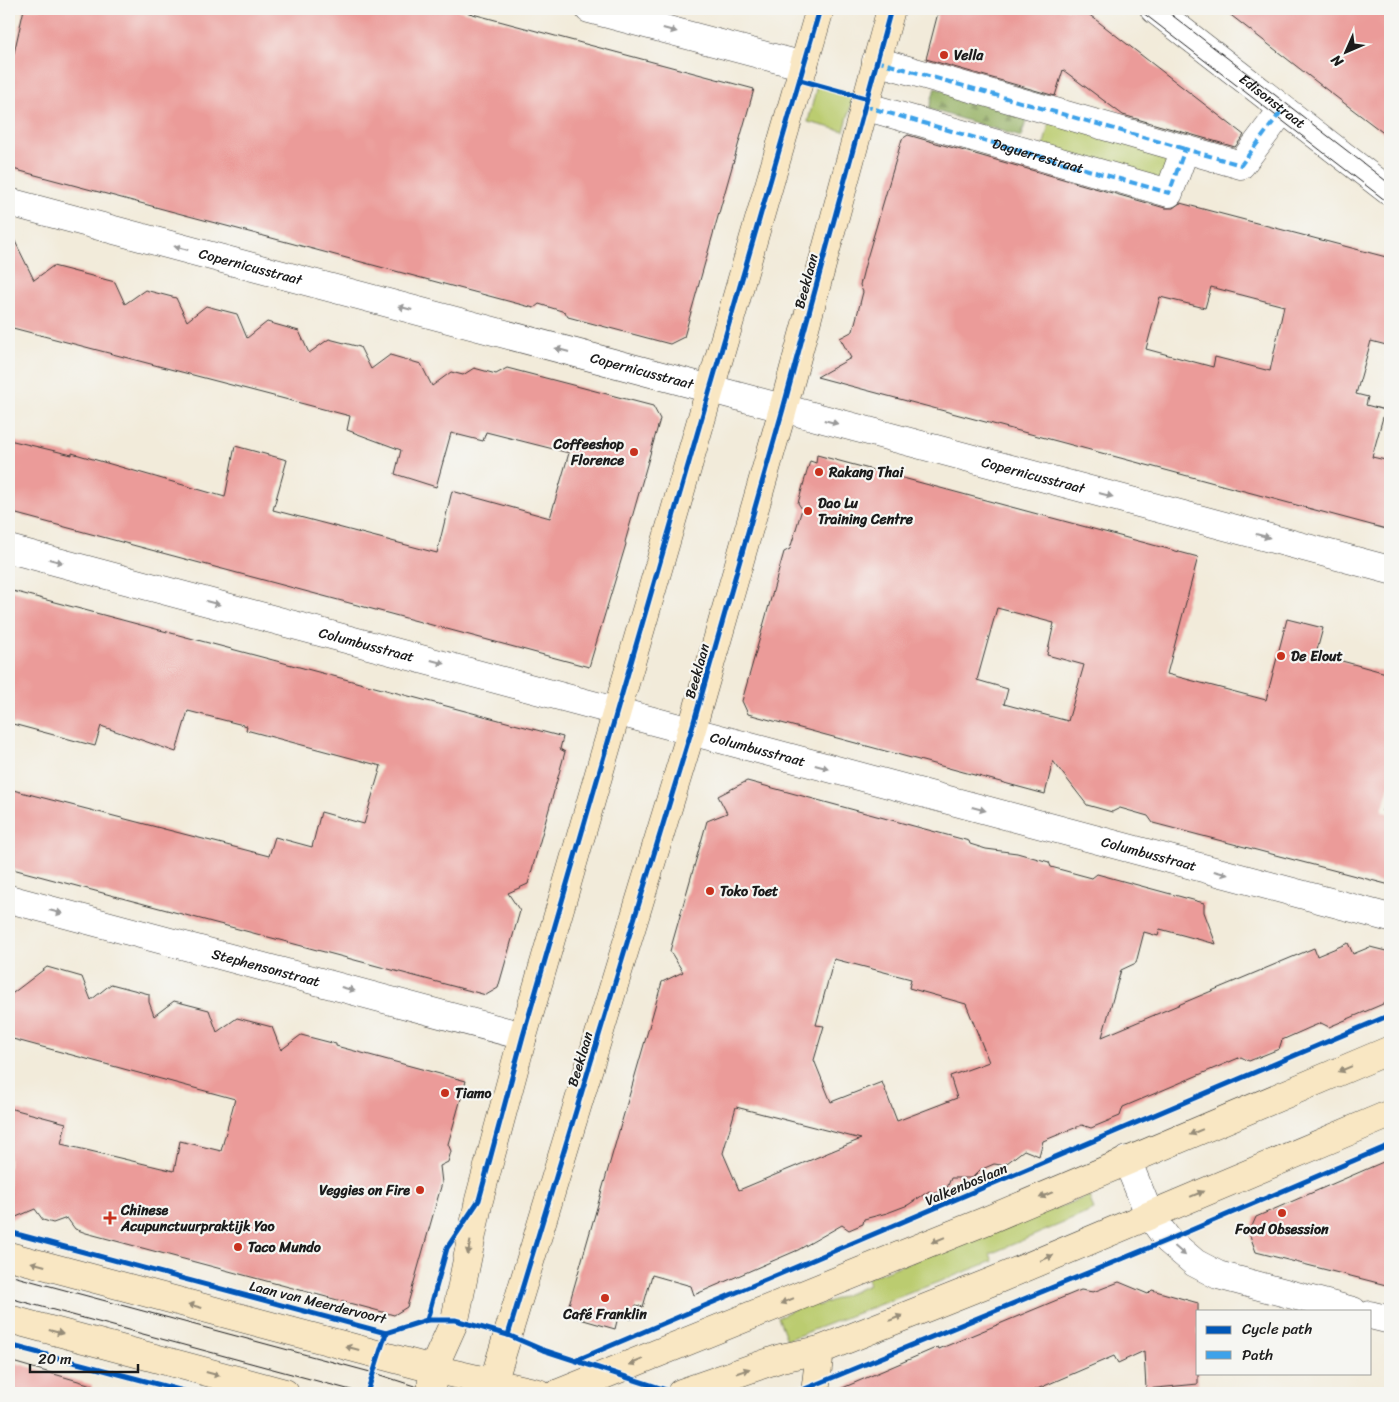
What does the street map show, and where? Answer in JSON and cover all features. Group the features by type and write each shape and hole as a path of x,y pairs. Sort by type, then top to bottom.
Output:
{"street":[{"path":"589,9 804,66"},
{"path":"432,1381 455,1320 478,1200 820,9"},
{"name":"Beeklaan","path":"492,1387 691,732 783,410 891,9"},
{"name":"Edisonstraat","path":"1154,9 1390,192"},
{"path":"876,61 1241,165 1283,109"},
{"name":"Daguerrestraat","path":"864,106 1168,193 1185,150"},
{"name":"Copernicusstraat","path":"9,202 783,410 1390,570"},
{"name":"Columbusstraat","path":"9,549 1390,918"},
{"name":"Stephensonstraat","path":"9,899 524,1036"},
{"path":"558,1393 983,1222 1390,1050"},
{"path":"681,1393 780,1358 820,1350 996,1280 1390,1114"},
{"path":"1127,1160 1149,1214 1168,1240 1195,1263 1218,1275 1349,1310"},
{"path":"9,1256 432,1381 538,1393"},
{"path":"1372,1316 1390,1320"},
{"path":"9,1319 285,1393"},
{"path":"815,1393 820,1350"}],"green space":[{"path":"817,85 854,95 844,131 808,122"},
{"path":"935,88 1028,115 1021,137 929,109"},
{"path":"1050,120 1176,155 1167,186 1042,152"},
{"path":"1089,1196 1094,1210 990,1254 993,1261 787,1340 778,1317 815,1299 818,1306 869,1285 867,1278"}],"building":[{"path":"24,9 454,9 754,89 684,337 670,344 568,317 565,312 539,304 534,308 9,168 9,75"},
{"path":"939,9 1082,9 1244,135 1235,147 1123,115 1063,70 1055,96 926,59"},
{"path":"1223,9 1390,9 1390,138 1327,90"},
{"path":"908,135 1165,208 1173,208 1180,203 1390,258 1390,346 1371,341 1356,394 1368,397 1366,405 1385,410 1372,457 1390,461 1390,530 817,377 851,358 840,338 853,331 863,292 860,285 865,265 902,139","holes":["1211,287 1284,306 1270,371 1215,357 1213,367 1146,349 1160,297 1205,308"]},
{"path":"9,229 34,280 53,266 115,282 125,304 145,290 176,298 187,321 206,306 237,314 247,338 267,322 299,331 309,353 329,339 360,347 371,369 390,355 421,364 432,386 451,372 463,375 474,368 496,374 507,368 653,406 660,419 626,544 589,667 9,512 9,440 72,455 72,453 225,497 235,446 287,460 273,510 437,553 452,491 550,518 569,453 486,432 483,441 451,433 436,487 395,474 401,450 347,430 350,416 9,327"},
{"path":"817,455 1198,557 1167,674 1266,700 1287,619 1323,628 1316,654 1390,674 1390,782 1382,811 1390,814 1390,885 1153,823 1148,816 1120,808 1112,812 1087,805 1053,761 1045,794 748,714 742,701 784,552 790,549 802,509 798,503 810,461 816,463","holes":["997,608 1054,623 1047,655 1084,665 1068,721 1004,704 1008,689 977,680"]},
{"path":"9,590 563,737 560,749 565,752 528,884 508,893 520,911 498,988 486,995 9,868 9,789 269,856 275,837 312,847 321,812 364,824 381,766 246,730 247,726 188,711 176,752 101,726 95,746 9,723"},
{"path":"747,781 969,841 970,844 986,849 1017,853 1049,862 1051,867 1092,878 1097,874 1204,903 1204,912 1216,944 1160,929 1158,936 1144,932 1136,963 1121,970 1102,1037 1314,948 1317,956 1348,943 1353,954 1370,947 1390,952 1390,1001 1329,1027 1321,1023 1282,1040 1279,1049 1249,1061 1241,1057 1123,1107 1120,1116 1091,1128 1082,1125 1043,1141 1039,1156 1024,1150 1007,1163 1001,1165 994,1164 980,1170 972,1178 951,1178 947,1188 934,1194 929,1191 908,1205 864,1219 863,1224 849,1230 842,1225 798,1250 694,1295 691,1286 652,1275 643,1307 636,1305 632,1320 619,1313 615,1329 566,1315 662,982 683,972 670,951 707,821 727,813 718,796","holes":["834,959 911,979 909,988 966,1004 989,1062 950,1076 957,1098 897,1121 882,1082 831,1102 814,1060 824,1026 816,1025","736,1107 786,1120 861,1139 739,1190 723,1153"]},
{"path":"47,967 82,977 91,1000 111,984 149,994 149,1002 154,1016 174,1001 209,1010 217,1032 237,1018 272,1027 281,1050 301,1035 466,1081 448,1144 451,1151 448,1162 440,1166 442,1183 407,1307 394,1315 86,1233 75,1229 67,1218 53,1223 43,1220 35,1209 9,1220 9,1108 66,1123 61,1144 174,1171 180,1141 221,1151 235,1099 9,1038 9,996"},
{"path":"1390,1159 1390,1286 1256,1252 1249,1233 1256,1217"},
{"path":"1119,1282 1148,1294 1152,1290 1198,1303 1198,1310 1196,1310 1196,1374 1198,1374 1198,1384 1146,1389 1144,1351 1118,1363 1114,1356 1028,1393 831,1393 938,1347 939,1349 1081,1290 1093,1292"},
{"path":"9,1361 92,1385 91,1393 9,1393"}],"tram line":[{"path":"1138,9 1390,204"},
{"path":"1164,9 1390,184"},
{"path":"9,1275 374,1373 436,1393"},
{"path":"9,1298 362,1393"}],"marked path":[{"path":"876,61 1185,149"},
{"path":"864,106 1169,193 1185,149 1241,165 1283,109"}],"cycle path":[{"path":"427,1320 447,1248 479,1200 523,1036 820,9"},
{"path":"508,1335 691,732 783,409 891,9"},
{"path":"800,80 865,98"},
{"name":"Valkenboslaan","path":"577,1360 1390,1015"},
{"path":"795,1393 1168,1240 1390,1145"},
{"name":"Laan van Meerdervoort","path":"9,1232 386,1333 427,1320 455,1320 508,1335 543,1350 675,1393"},
{"name":"Laan van Meerdervoort","path":"367,1393 386,1333"},
{"path":"9,1345 191,1393"}],"place":[{"name":"Vella","path":"944,55"},
{"name":"Coffeeshop Florence","path":"634,452"},
{"name":"Rakang Thai","path":"819,472"},
{"name":"Dao Lu Training Centre","path":"808,511"},
{"name":"De Elout","path":"1281,656"},
{"name":"Toko Toet","path":"710,891"},
{"name":"Tiamo","path":"445,1093"},
{"name":"Veggies on Fire","path":"420,1190"},
{"name":"Food Obsession","path":"1282,1213"},
{"name":"Chinese Acupunctuurpraktijk Yao","path":"110,1218"},
{"name":"Taco Mundo","path":"238,1247"},
{"name":"Café Franklin","path":"605,1298"}]}
